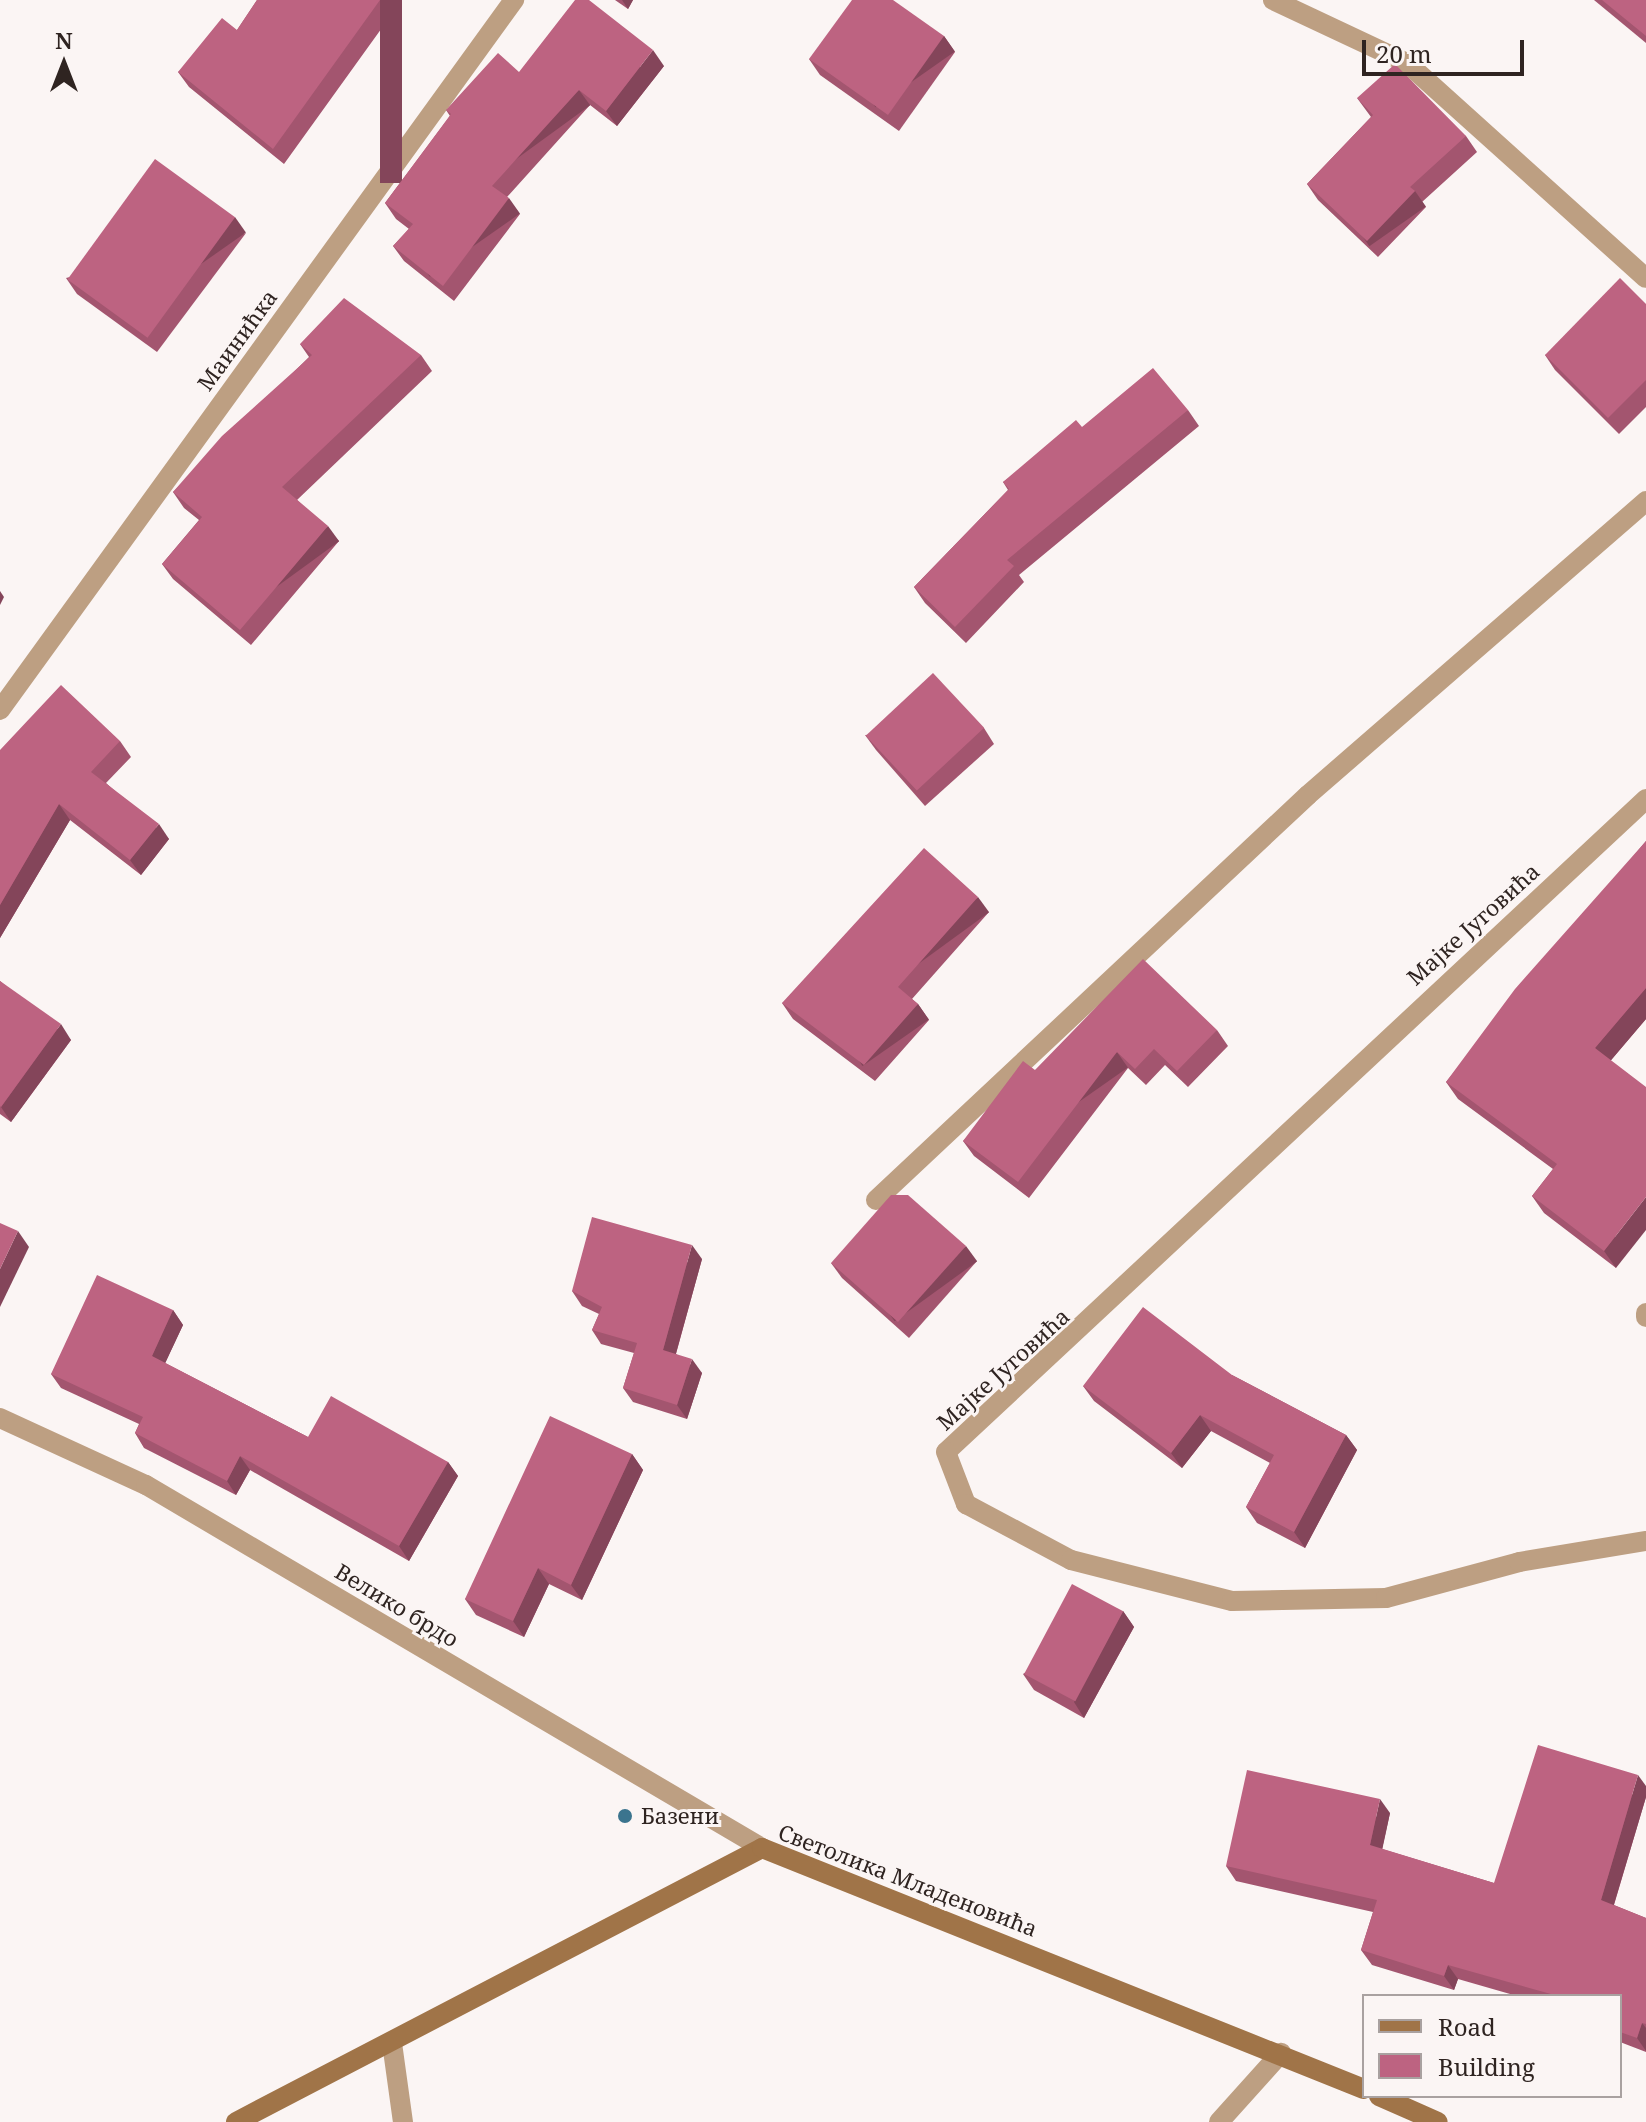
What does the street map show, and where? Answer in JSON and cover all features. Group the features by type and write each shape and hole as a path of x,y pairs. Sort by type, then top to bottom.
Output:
{"street":[{"name":"Маинићка","path":"0,710 514,0"},
{"path":"1273,0 1407,63 1646,278"},
{"path":"876,1200 1308,795 1646,501"},
{"name":"Мајке Југовића","path":"1646,799 946,1452 966,1504 1071,1560 1232,1601 1386,1598 1519,1562 1646,1541"},
{"name":"Велико брдо","path":"0,1418 146,1485 762,1848"},
{"name":"Светолика Младеновића","path":"236,2122 762,1848 1281,2053 1362,2088"},
{"path":"392,2043 403,2122"},
{"path":"1219,2122 1281,2053"},
{"path":"1384,2098 1438,2122"}],"building":[{"path":"257,0 380,0 273,149 178,72 222,18 237,30"},
{"path":"575,0 589,0 653,50 606,111 579,90 492,186 509,198 443,286 393,246 413,224 385,203 451,114 446,110 498,53 519,72"},
{"path":"852,0 893,0 944,36 888,115 809,59"},
{"path":"1602,0 1646,0 1646,36"},
{"path":"1395,64 1466,136 1410,187 1415,191 1367,241 1307,184 1373,115 1357,98"},
{"path":"155,159 235,217 148,338 67,280"},
{"path":"1620,278 1646,304 1646,380 1608,418 1545,355"},
{"path":"344,298 421,355 282,487 328,526 240,630 162,564 202,517 173,492 222,436 312,355 300,344"},
{"path":"1153,368 1188,410 1007,560 1014,566 955,627 914,587 1009,489 1003,482 1076,420 1082,427"},
{"path":"933,673 984,728 917,791 866,736"},
{"path":"61,685 120,741 91,772 159,824 130,860 59,804 0,905 0,750"},
{"path":"1646,841 1646,988 1595,1048 1646,1087 1646,1197 1604,1251 1532,1196 1557,1164 1446,1082 1515,989"},
{"path":"924,848 978,897 898,987 918,1004 864,1065 782,1003"},
{"path":"1143,959 1217,1030 1177,1071 1154,1049 1135,1069 1117,1052 1018,1182 963,1141 1023,1061 1035,1070"},
{"path":"0,981 61,1024 1,1107 0,1106"},
{"path":"891,1195 908,1195 966,1246 898,1322 831,1263"},
{"path":"592,1217 692,1245 663,1350 692,1359 677,1405 623,1388 637,1343 592,1330 602,1307 572,1291"},
{"path":"0,1223 18,1231 0,1269"},
{"path":"97,1275 173,1310 152,1356 308,1437 331,1396 448,1462 399,1546 240,1456 227,1481 135,1433 143,1417 51,1374"},
{"path":"1143,1307 1232,1375 1346,1435 1294,1532 1246,1507 1274,1455 1200,1415 1171,1453 1083,1386"},
{"path":"550,1416 632,1454 571,1585 538,1568 513,1621 465,1599"},
{"path":"1072,1584 1123,1611 1075,1701 1024,1674"},
{"path":"1538,1745 1638,1775 1601,1900 1646,1918 1646,2024 1642,2023 1637,2038 1622,2033 1622,1994 1551,1994 1448,1965 1444,1976 1361,1950 1377,1900 1226,1866 1247,1770 1380,1799 1370,1845 1494,1883"}],"place":[{"name":"Базени","path":"625,1816"}]}
